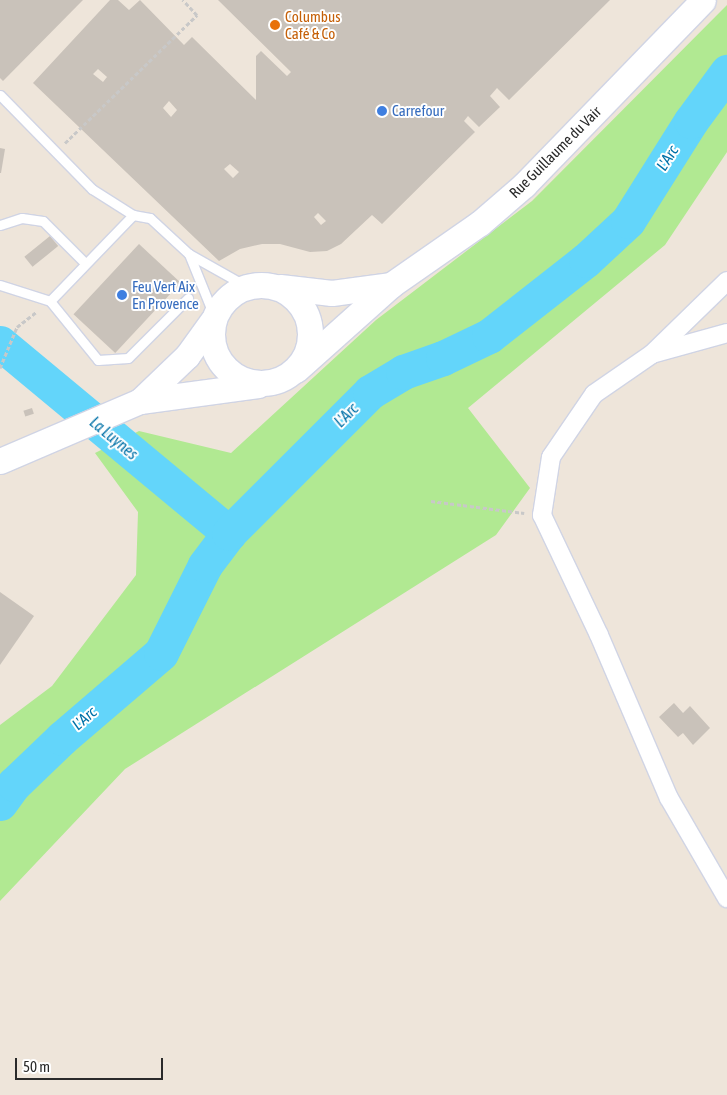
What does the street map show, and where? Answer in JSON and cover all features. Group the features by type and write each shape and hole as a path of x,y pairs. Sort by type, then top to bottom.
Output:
{"main road":[{"name":"Rue Guillaume du Vair","path":"296,370 391,285 480,223 524,185 703,0"},
{"path":"6,456 132,404 280,380 296,370 308,352 311,330 300,302 280,287 264,284 246,286 228,297 187,356 132,404"},
{"name":"Rue Guillaume du Vair","path":"280,287 332,293 391,285"},
{"path":"213,318 212,346 224,369 241,380 263,384"}],"street":[{"path":"727,281 652,354 594,394 552,456 542,515 599,635 669,798 727,898"},
{"path":"652,354 727,333"}],"lane":[{"path":"0,95 92,189 133,215 150,218 189,254 246,286"},
{"path":"50,301 133,215"},
{"path":"0,225 22,218 43,221 85,264"},
{"path":"189,254 213,318"},
{"path":"0,285 50,301 98,360 128,358 188,298"}],"path":[{"path":"56,152 197,15 183,0"},
{"path":"0,368 17,327 50,301"},
{"path":"431,501 542,515"}],"green space":[{"path":"727,5 727,152 665,245 468,408 530,488 496,535 125,769 0,901 0,725 52,686 136,575 138,512 95,453 139,431 231,453 376,320 532,201"}],"building":[{"path":"0,0 83,0 3,81 0,78"},
{"path":"110,0 118,0 129,10 140,0 184,45 192,37 256,100 256,56 261,51 287,76 291,72 218,0 610,0 509,100 497,88 490,96 500,107 479,127 468,116 464,121 475,132 382,224 372,215 341,244 327,251 310,252 280,244 262,244 240,249 219,261 33,83","holes":["98,69 107,77 103,82 93,74","169,101 177,110 171,117 163,108","230,164 239,172 233,178 224,169","318,213 326,221 321,225 314,217"]},
{"path":"0,148 5,149 1,173 0,173"},
{"path":"50,236 58,246 33,267 24,257"},
{"path":"139,244 181,283 115,353 74,314"},
{"path":"32,408 34,414 25,416 23,411"},
{"path":"0,592 34,616 0,665"},
{"path":"674,703 683,713 690,706 710,728 693,745 683,733 678,737 659,717"}],"waterway":[{"name":"L'Arc","path":"0,803 14,784 62,738 161,653 205,565 229,533 370,392 403,372 443,358 489,336 586,260 628,221 691,121 727,72"},
{"name":"La Luynes","path":"0,343 229,533"}],"place":[{"name":"Columbus Café & Co","path":"275,25"},
{"name":"Carrefour","path":"382,111"},
{"name":"Feu Vert Aix En Provence","path":"122,295"}]}
